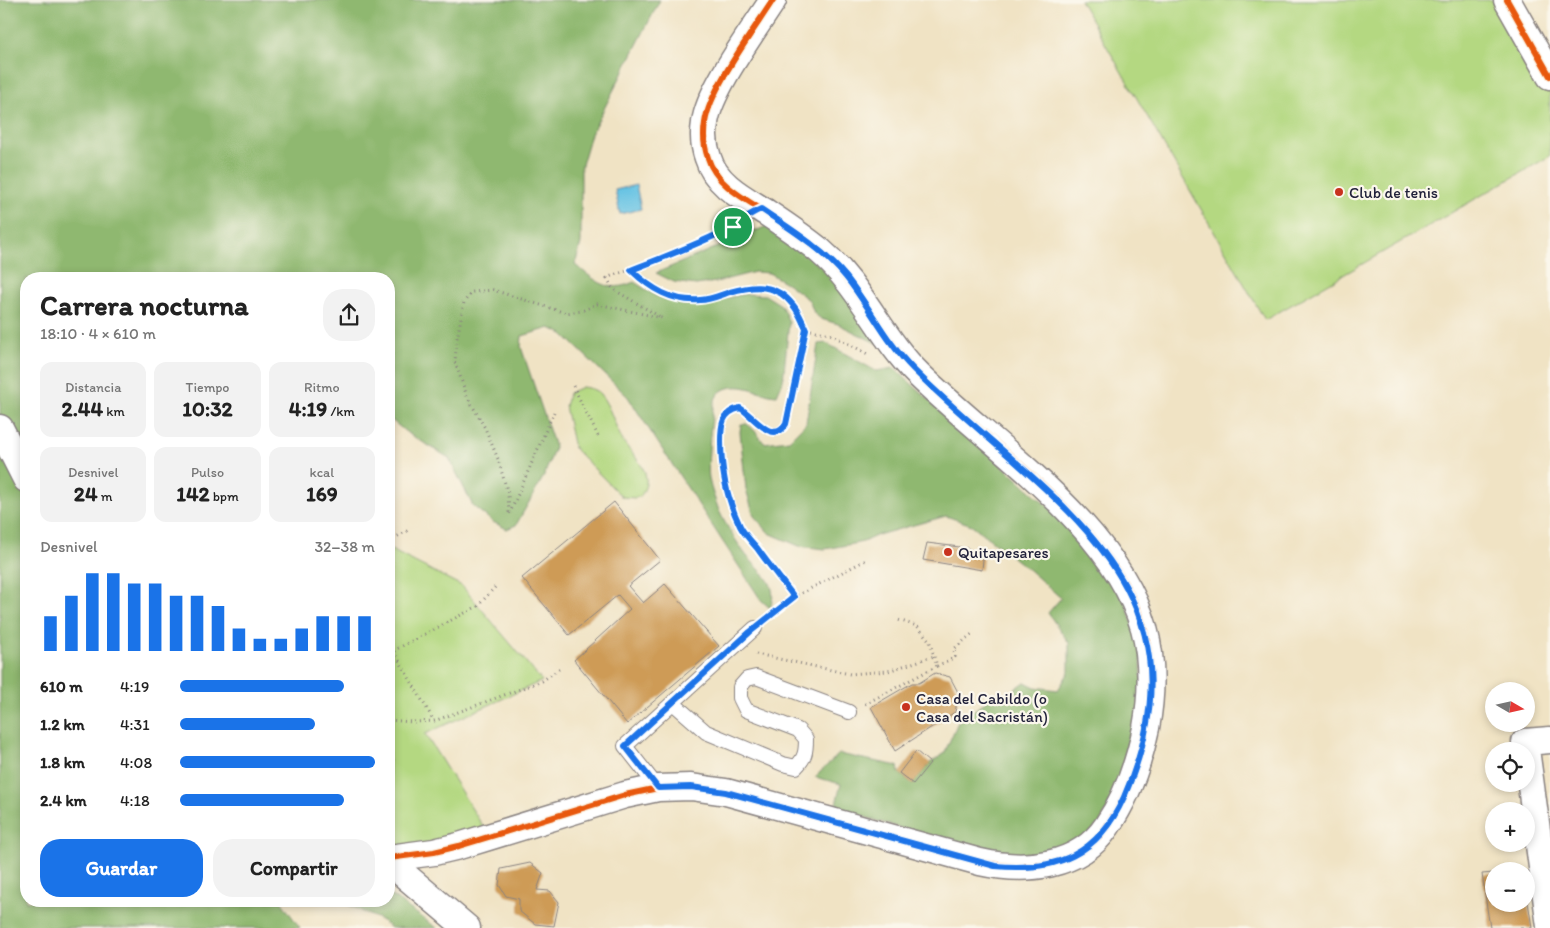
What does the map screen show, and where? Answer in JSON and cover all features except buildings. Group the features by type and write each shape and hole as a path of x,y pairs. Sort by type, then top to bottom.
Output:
{"street":[{"path":"395,859 459,846 625,795 658,788 691,787 726,792 980,862 1014,868 1045,866 1079,853 1092,844 1107,827 1134,774 1142,748 1148,715 1151,691 1151,661 1144,628 1134,602 1106,554 1067,509 1039,482 910,366 846,277 832,262 800,235 729,188 714,172 708,159 704,141 705,121 712,98 773,0"},
{"path":"1507,0 1550,76"},
{"path":"0,428 20,467"},
{"path":"1538,741 1550,926"},
{"path":"395,865 468,928"}],"lane":[{"path":"658,788 625,746 755,628"},
{"path":"673,703 706,732 783,764 796,766 802,761 806,752 806,739 798,730 746,710 740,698 740,686 747,679 756,677 849,712"}],"path":[{"path":"554,412 509,515 508,494 498,459 467,396 455,362 464,302 472,292 493,290 566,313 582,311 597,304 662,318 612,287 607,278 702,242 733,227 749,214 761,209"},
{"path":"631,270 645,284 679,299 701,300 748,287 774,290 794,306 806,329 786,424 783,429 775,432 766,431 740,408 732,410 725,416 721,436 723,476 729,500 741,528 794,597"},
{"path":"806,329 830,334 874,357 896,348"},
{"path":"572,386 598,436"},
{"path":"395,538 409,530"},
{"path":"755,628 794,597 866,560"},
{"path":"395,650 478,606 496,586"},
{"path":"898,620 917,626 929,640 937,666"},
{"path":"849,712 955,657 954,649 972,634"},
{"path":"731,648 850,674 888,671 934,656"},
{"path":"395,654 434,721"},
{"path":"395,721 434,721 542,681 560,669"}],"green space":[{"path":"0,0 660,0 591,134 581,168 581,243 575,265 603,284 616,287 634,282 656,296 683,305 710,302 745,294 765,295 781,305 789,322 783,381 777,395 738,387 725,389 718,394 713,406 708,473 718,508 726,524 748,558 766,576 770,583 773,599 770,608 761,600 628,397 563,334 550,328 522,336 521,347 555,447 544,476 516,525 507,529 493,522 473,506 449,458 406,432 395,423 395,272 20,272 20,907 285,907 300,928 0,928"},
{"name":"Club de tenis","path":"1080,0 1507,0 1550,76 1550,156 1265,320"},
{"path":"767,226 824,264 878,344 838,324 821,319 814,313 809,300 788,284 769,273 755,272 696,285 674,282 656,273"},
{"path":"826,343 876,371 894,368 1092,546 1126,603 1141,651 1142,706 1117,789 1100,823 1080,842 1046,855 993,856 835,808 841,784 815,777 839,754 898,766 899,773 913,784 930,763 944,754 958,722 1000,691 1005,696 1025,682 1035,687 1058,690 1069,672 1069,643 1048,613 1061,598 972,525 946,516 878,535 863,542 825,549 799,546 769,533 754,516 746,489 740,432 741,424 747,424 764,443 789,440 806,423 818,344"},
{"path":"582,387 589,388 600,394 607,405 619,434 643,468 646,483 641,496 635,498 622,497 574,448 565,406 569,393"},
{"path":"395,552 462,586 542,681 425,734 489,836 395,857"},
{"path":"395,898 437,928 391,928 381,920 353,907 395,907"}],"water":[{"path":"636,185 641,209 620,214 615,190"}],"cycle path":[{"path":"395,857 434,852 459,846 625,795 658,788 691,787 726,792 980,862 997,865 1033,866 1050,864 1082,851 1107,826 1121,803 1136,766 1146,728 1150,691 1150,665 1144,628 1129,591 1107,556 1080,522 1048,490 919,375 893,345 847,280 820,251 724,184 712,168 704,141 704,127 708,109 733,60 773,0"},
{"path":"1507,0 1550,76"}],"place":[{"name":"Club de tenis","path":"1339,192"},
{"name":"Quitapesares","path":"948,552"},
{"name":"Casa del Cabildo (o Casa del Sacristán)","path":"906,707"}],"route":[{"path":"761,209 800,235 832,262 846,277 910,366 1067,509 1106,554 1121,577 1134,602 1144,628 1151,661 1151,691 1148,715 1142,748 1134,774 1121,802 1107,827 1092,844 1079,853 1045,866 1014,868 995,866 726,792 691,787 658,788 625,746 750,632 794,597 741,528 729,500 723,476 721,436 725,416 732,410 740,408 766,431 775,432 783,429 786,424 806,329 794,306 774,290 748,287 701,300 679,299 645,284 631,270 702,242 733,227 749,214 761,209"}]}
